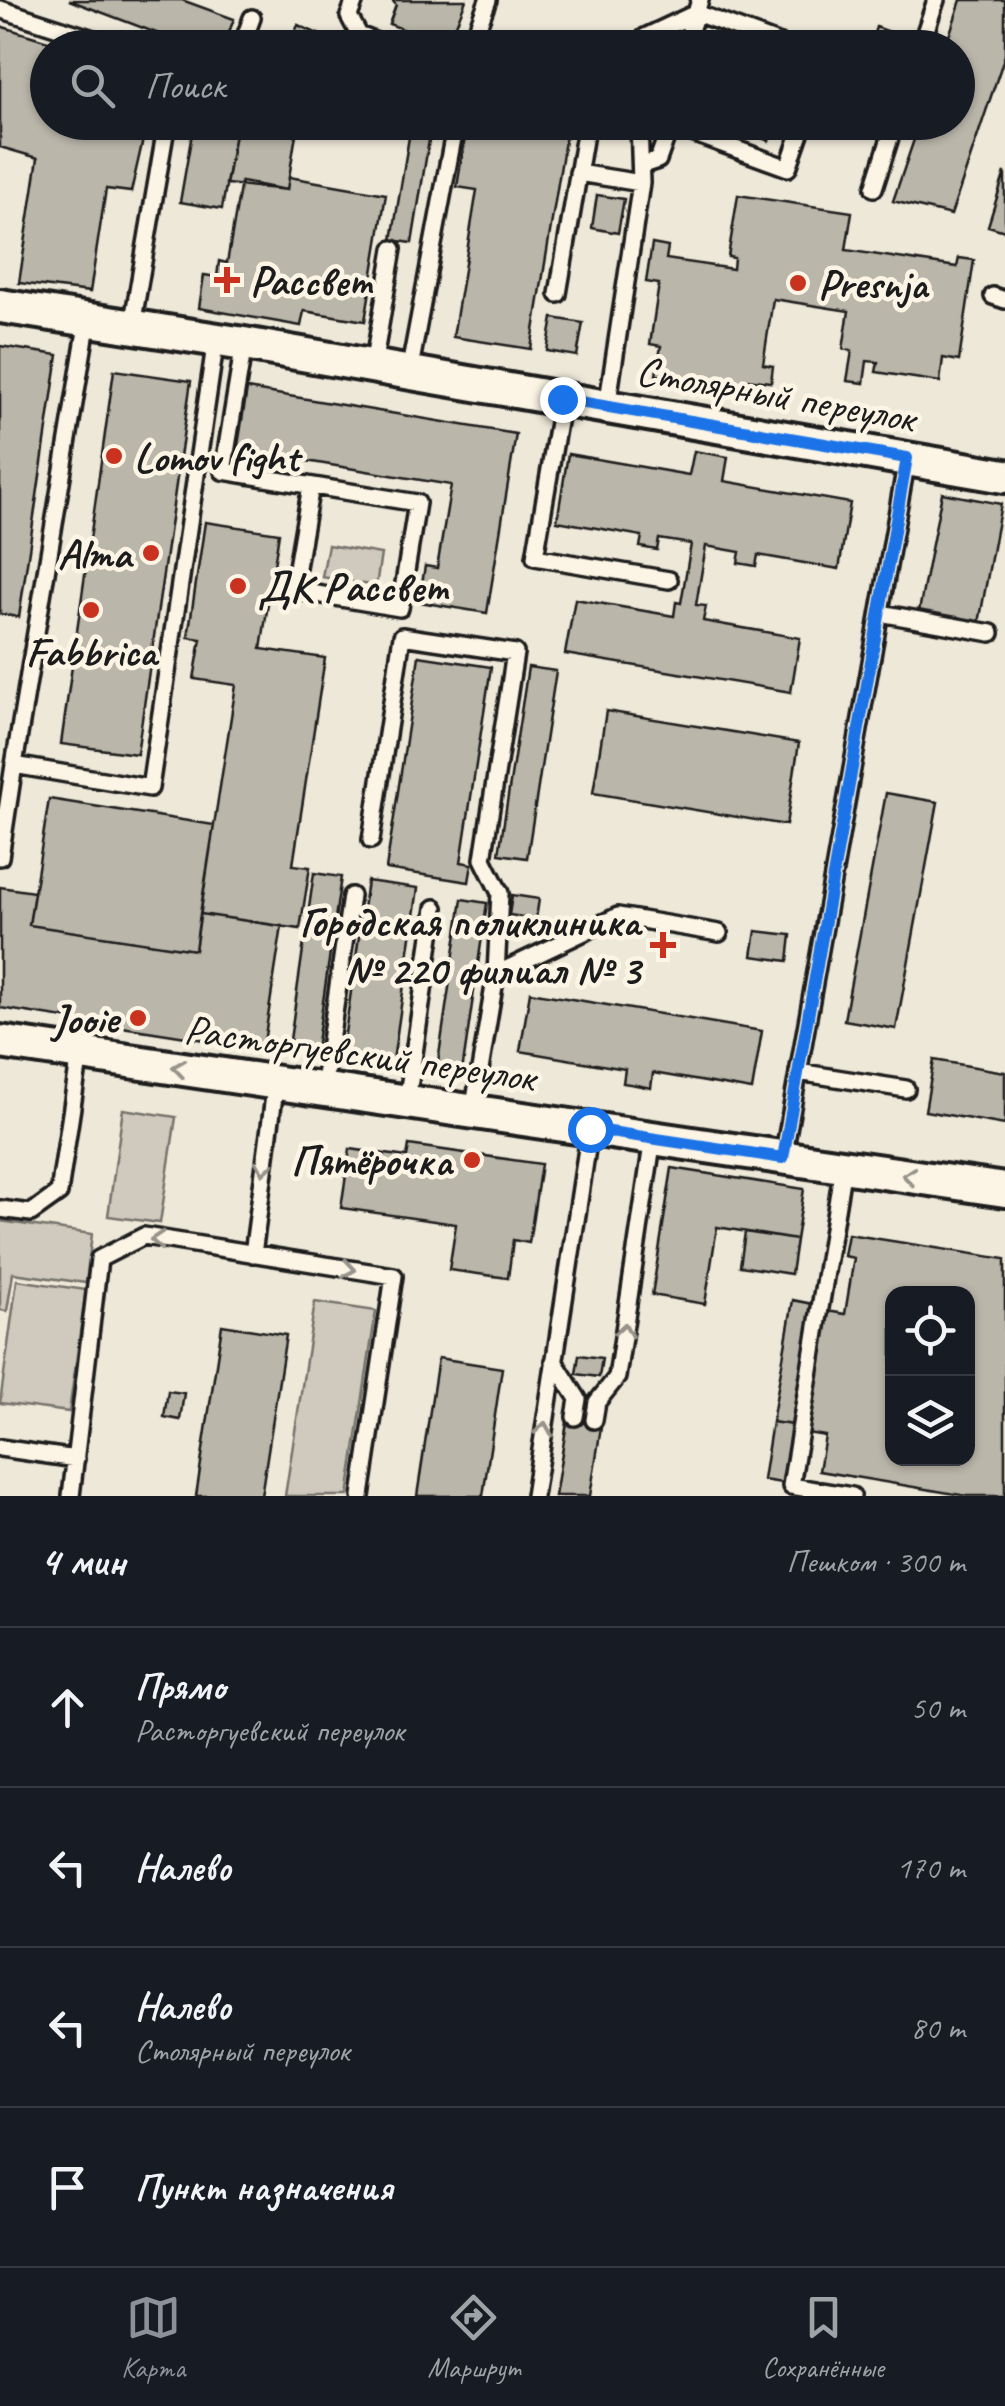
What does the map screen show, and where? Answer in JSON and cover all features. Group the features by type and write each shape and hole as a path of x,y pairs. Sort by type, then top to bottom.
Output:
{"street":[{"name":"Столярный переулок","path":"0,306 373,366 1005,476"},
{"name":"Расторгуевский переулок","path":"0,1042 1005,1190"}],"lane":[{"path":"355,0 349,16 356,30"},
{"path":"477,30 488,0"},
{"path":"926,30 936,0"},
{"path":"657,30 698,7 750,30"},
{"path":"0,9 65,30"},
{"path":"248,30 252,18"},
{"path":"132,326 164,140"},
{"path":"409,373 453,140"},
{"path":"558,294 583,140"},
{"path":"607,407 641,183 641,140"},
{"path":"643,165 658,160 662,140"},
{"path":"710,140 788,168 798,140"},
{"path":"874,188 889,140"},
{"path":"578,172 641,183"},
{"path":"373,366 393,249"},
{"path":"0,857 88,319"},
{"path":"14,765 150,788 230,342"},
{"path":"230,342 223,471 418,504 400,608 293,590 311,486"},
{"path":"562,399 535,557 669,580"},
{"path":"783,1158 907,458"},
{"path":"880,612 991,633"},
{"path":"371,840 402,636 515,653 483,859 500,893 496,974 474,1112"},
{"path":"323,1090 350,896"},
{"path":"407,1102 434,908"},
{"path":"496,974 618,916 719,933"},
{"path":"0,1208 31,1213 59,1193 80,1054"},
{"path":"798,1072 906,1089"},
{"path":"252,1254 276,1082"},
{"path":"534,1496 590,1129"},
{"path":"594,1420 597,1402 617,1377 653,1138"},
{"path":"843,1166 791,1486 852,1496"},
{"path":"71,1496 99,1259 144,1236 394,1276 361,1496"},
{"path":"554,1361 578,1399 575,1417"},
{"path":"578,1399 597,1402"},
{"path":"0,1448 76,1459"}],"shaded area":[{"path":"328,545 381,554 376,586 322,577"},
{"path":"123,1109 176,1117 160,1223 108,1216"},
{"path":"0,1221 92,1234 86,1283 13,1273 7,1311 0,1310"},
{"path":"17,1280 86,1290 69,1412 0,1403"},
{"path":"315,1302 376,1311 348,1496 285,1496"}],"building":[{"path":"69,0 182,0 234,19 230,30 148,30"},
{"path":"392,0 466,0 454,30 405,30 389,24 396,5"},
{"path":"961,0 1005,0 1005,55 951,215 893,201 914,140 975,140 975,30 951,30"},
{"path":"0,26 30,35 30,140 143,140 131,192 106,189 90,292 19,283 38,158 0,147"},
{"path":"191,140 234,140 222,209 180,202"},
{"path":"234,140 295,140 287,190 226,184"},
{"path":"409,140 429,140 412,243 392,240"},
{"path":"465,140 565,140 531,349 453,337 477,190 457,187"},
{"path":"1005,172 1005,231 988,226"},
{"path":"289,177 386,194 365,321 304,311 301,326 199,308 204,275 217,277 219,261 227,263 241,182 287,190"},
{"path":"597,195 624,199 618,233 592,228"},
{"path":"738,195 852,212 846,250 957,267 959,258 974,260 959,361 943,358 940,382 876,372 878,362 867,361 864,383 847,381 852,351 843,349 849,311 773,299 763,364 773,366 771,382 745,379 744,388 656,375 661,346 650,344 659,284 646,282 652,244 668,247 666,259 733,269 734,258 728,257"},
{"path":"553,318 583,323 577,356 547,351"},
{"path":"0,346 58,355 19,617 0,614"},
{"path":"114,370 191,381 137,754 61,744"},
{"path":"247,389 516,434 487,613 419,602 425,566 437,568 451,485 270,455 269,464 236,458"},
{"path":"694,451 728,457 724,481 850,503 839,569 758,555 756,566 738,563 740,552 706,546 696,605 706,606 703,621 800,638 791,692 565,654 575,599 674,616 676,602 681,603 691,544 659,539 657,550 640,547 642,536 557,521 568,454 689,475"},
{"path":"942,493 1001,504 979,623 919,611"},
{"path":"205,522 279,533 261,649 325,658 293,865 310,867 300,929 200,914 236,685 194,679 201,639 188,637"},
{"path":"419,656 491,667 461,862 472,864 469,882 386,869"},
{"path":"528,667 556,671 527,858 499,854"},
{"path":"606,711 799,743 786,825 593,793"},
{"path":"886,793 938,802 896,1029 844,1020"},
{"path":"49,799 214,825 195,950 29,925"},
{"path":"314,873 341,877 316,1050 289,1047"},
{"path":"367,881 418,888 393,1061 342,1054"},
{"path":"0,887 34,892 29,925 195,950 200,914 282,926 263,1049 0,1008"},
{"path":"512,895 539,899 536,919 509,915"},
{"path":"462,899 487,903 462,1072 437,1069"},
{"path":"756,931 791,935 788,961 752,956"},
{"path":"530,992 762,1031 752,1090 653,1073 651,1088 623,1083 625,1069 520,1051"},
{"path":"934,1060 1005,1072 1005,1125 925,1111"},
{"path":"409,1145 541,1164 529,1243 513,1240 508,1278 449,1270 456,1224 341,1208 350,1149 407,1157"},
{"path":"672,1168 804,1189 796,1240 717,1227 705,1304 652,1295"},
{"path":"745,1232 796,1240 791,1274 740,1266"},
{"path":"848,1234 1005,1259 1005,1496 967,1496 819,1471 825,1436 807,1433 827,1311 845,1314 854,1258 844,1256"},
{"path":"793,1300 813,1304 793,1425 772,1422"},
{"path":"222,1325 286,1335 261,1496 196,1496"},
{"path":"579,1355 602,1358 599,1377 576,1374"},
{"path":"438,1358 502,1368 483,1496 417,1496"},
{"path":"168,1391 184,1393 180,1420 164,1417"},
{"path":"568,1416 602,1421 590,1496 555,1496"},
{"path":"772,1422 792,1425 782,1483 763,1480"}],"place":[{"name":"Рассвет","path":"227,280"},
{"name":"Presnja","path":"798,283"},
{"name":"Lomov fight","path":"114,456"},
{"name":"Alma","path":"151,553"},
{"name":"ДК Рассвет","path":"238,586"},
{"name":"Fabbrica","path":"91,610"},
{"name":"Городская поликлиника № 220 филиал № 3","path":"663,945"},
{"name":"Jooie","path":"138,1018"},
{"name":"Пятёрочка","path":"472,1160"}],"route":[{"path":"562,399 907,458 783,1158 590,1129"}]}
